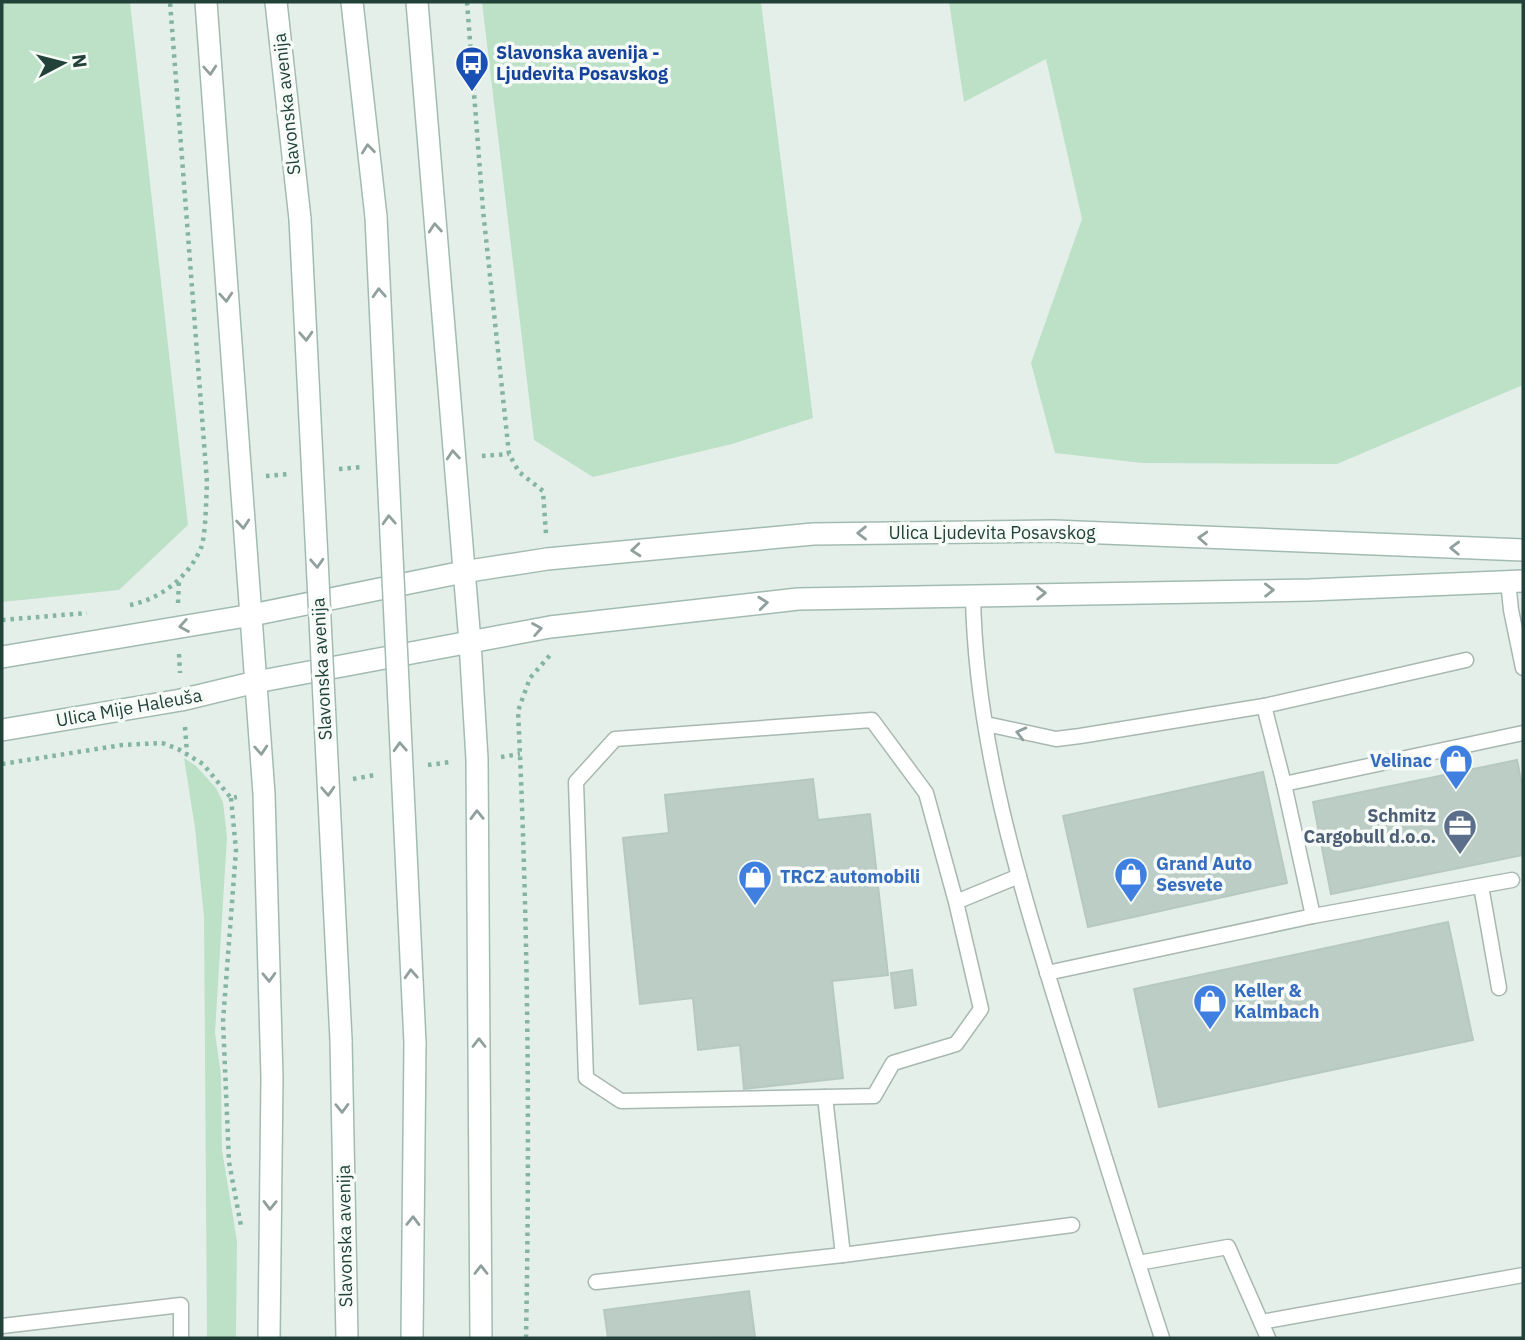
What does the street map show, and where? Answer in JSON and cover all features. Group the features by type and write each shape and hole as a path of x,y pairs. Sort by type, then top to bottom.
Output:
{"main road":[{"path":"206,2 264,794 272,1077 268,1338"},
{"name":"Slavonska avenija","path":"276,2 300,219 341,1040 347,1338"},
{"path":"352,2 376,217 415,1042 412,1338"},
{"path":"417,2 470,642 477,759 481,1338"},
{"name":"Ulica Ljudevita Posavskog","path":"251,615 463,572 547,559 813,534 1053,531 1523,550"},
{"path":"470,642 550,627 798,599 1310,590 1516,581"},
{"path":"2,657 251,615"},
{"name":"Ulica Mije Haleuša","path":"2,730 181,700 256,682 470,642"}],"lane":[{"path":"1516,581 1511,610 1523,668"},
{"path":"973,594 973,624 990,764 1018,876 1163,1338"},
{"path":"986,724 1056,739 1264,706 1466,660"},
{"path":"1264,706 1313,916"},
{"path":"872,720 926,793 956,902 981,1009 956,1044 893,1063 874,1096 621,1101 586,1078 576,782 615,739 872,720"},
{"path":"1284,783 1523,733"},
{"path":"956,902 1018,876"},
{"path":"1047,973 1313,916 1512,880"},
{"path":"1481,886 1499,988"},
{"path":"825,1097 843,1255"},
{"path":"596,1282 843,1255 1072,1225"},
{"path":"1138,1263 1228,1247 1268,1338"},
{"path":"1261,1322 1523,1275"},
{"path":"2,1326 181,1305 181,1338"}],"path":[{"path":"126,606 149,601 179,580 201,547 207,482 170,2"},
{"path":"467,2 483,210 509,454 519,472 544,491 544,502"},
{"path":"485,456 509,454"},
{"path":"332,470 372,466"},
{"path":"266,476 292,474"},
{"path":"207,482 214,481"},
{"path":"178,598 179,580"},
{"path":"2,620 90,612"},
{"path":"526,1338 528,1204 518,711 530,678 551,656 551,646"},
{"path":"186,740 187,754"},
{"path":"2,764 162,743 203,764 232,798 236,850 223,1021 229,1162 242,1228"},
{"path":"506,756 520,754"},
{"path":"422,766 449,762"},
{"path":"341,780 381,774"},
{"path":"232,798 242,797"}],"green space":[{"path":"2,2 130,2 188,525 119,590 2,602"},
{"path":"482,2 761,2 813,418 732,444 593,477 534,440"},
{"path":"949,2 1523,2 1523,385 1337,464 1142,463 1055,453 1031,363 1082,219 1046,59 964,102"},
{"path":"184,758 196,766 216,788 223,802 227,837 215,1033 221,1075 222,1150 237,1241 236,1338 207,1338 204,917 195,828"}],"building":[{"path":"1517,760 1523,790 1523,855 1331,894 1313,802"},
{"path":"1263,772 1287,883 1088,927 1063,816"},
{"name":"TRCZ automobili","path":"813,779 818,820 870,814 888,975 832,981 843,1078 744,1089 740,1045 698,1050 693,998 640,1004 623,838 669,833 665,795"},
{"path":"1448,922 1473,1040 1159,1107 1134,989"},
{"path":"912,970 916,1005 895,1008 891,973"},
{"path":"749,1291 755,1337 608,1338 604,1310"}],"place":[{"name":"Slavonska avenija - Ljudevita Posavskog","path":"472,93"},
{"name":"Velinac","path":"1456,791"},
{"name":"Schmitz Cargobull d.o.o.","path":"1460,856"},
{"name":"Grand Auto Sesvete","path":"1131,904"},
{"name":"TRCZ automobili","path":"755,907"},
{"name":"Keller & Kalmbach","path":"1210,1031"}]}
